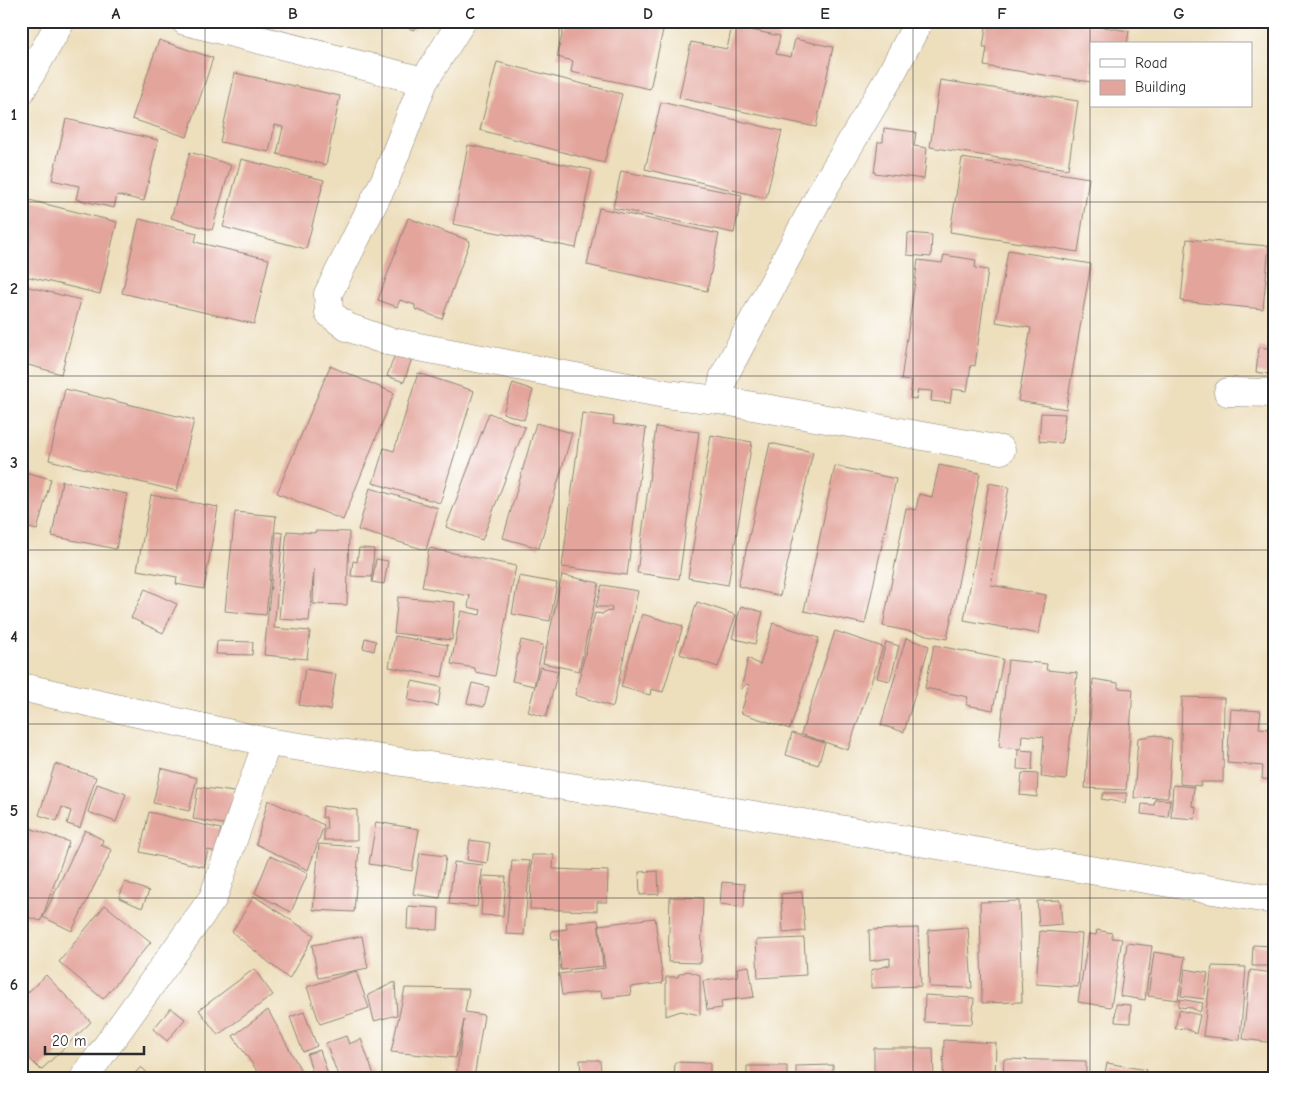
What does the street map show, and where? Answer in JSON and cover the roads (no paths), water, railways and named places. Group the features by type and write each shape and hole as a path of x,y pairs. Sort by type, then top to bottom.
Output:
{"street":[{"path":"21,91 61,21"},
{"path":"185,21 424,81"},
{"path":"462,21 424,81 386,178 328,294 329,313 347,327 387,341 665,394 719,400 1001,450"},
{"path":"719,400 724,376 821,193 889,78 920,21"},
{"path":"1228,392 1274,393"},
{"path":"21,687 267,742 725,810 1274,900"},
{"path":"84,1078 213,898 267,742"}]}
